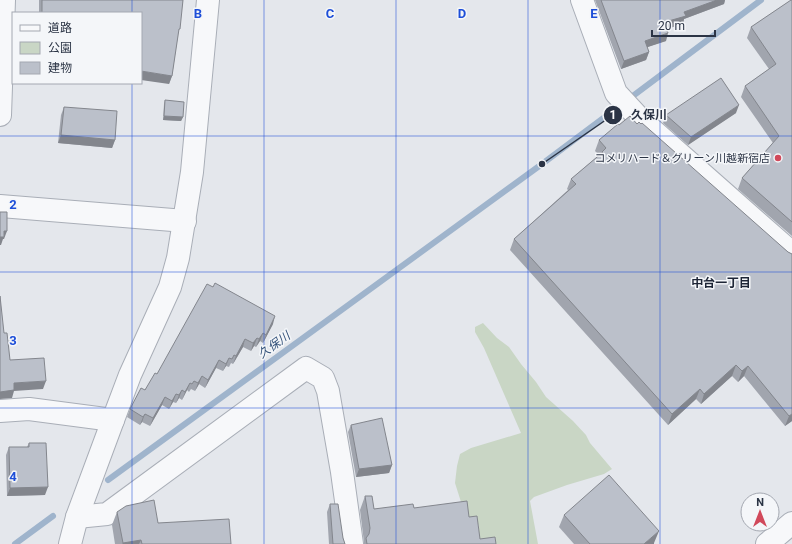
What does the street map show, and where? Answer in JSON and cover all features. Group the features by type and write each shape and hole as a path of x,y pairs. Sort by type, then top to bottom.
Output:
{"street":[{"path":"0,115 4,0"},
{"path":"70,544 77,517 113,420 130,375 170,287 178,258 192,172 208,0"},
{"path":"582,0 623,101 640,118 792,253"},
{"path":"0,206 185,221"},
{"path":"77,517 107,514 306,368 323,378 328,391 342,472 352,544"},
{"path":"0,411 29,409 113,420"},
{"path":"767,544 792,523"}],"green space":[{"path":"483,323 497,338 509,347 546,397 586,435 590,443 612,469 604,474 534,497 530,501 538,544 478,544 479,525 469,518 461,502 455,483 460,454 471,448 521,433 484,348 475,332 475,327"}],"building":[{"path":"42,0 183,0 172,76 142,71 142,12 42,12"},
{"path":"601,0 717,0 684,12 686,16 665,22 668,33 645,41 649,52 624,61"},
{"path":"791,0 792,222 742,178 779,136 745,86 776,64 751,27"},
{"path":"721,78 739,105 691,137 666,115"},
{"path":"165,100 184,102 183,117 164,116"},
{"path":"64,107 117,111 115,140 61,135"},
{"path":"630,116 637,124 639,122 641,124 642,123 792,254 792,414 789,416 748,366 742,371 736,365 704,394 700,389 672,414 514,239 576,184 571,179 606,148 599,140"},
{"path":"0,212 7,212 7,231 4,231 4,237 0,237"},
{"path":"215,283 275,316 266,335 263,333 259,339 257,338 253,343 245,339 236,356 234,355 232,359 229,358 226,364 219,360 208,380 202,376 198,383 194,381 192,384 190,383 185,392 182,390 179,395 176,394 172,401 165,397 153,418 145,414 143,417 130,409 141,388 145,390 155,373 157,374 207,284 213,287"},
{"path":"0,296 4,333 7,333 10,360 44,358 46,381 14,383 14,390 0,392"},
{"path":"382,418 392,465 359,469 351,425"},
{"path":"29,443 46,443 48,487 10,488 9,447 29,447"},
{"path":"609,475 659,531 644,544 590,544 564,515"},
{"path":"365,496 372,496 374,509 413,504 414,508 467,501 469,517 477,516 480,539 495,537 496,544 367,544 366,538 369,534 370,528"},
{"path":"154,500 158,523 229,519 231,544 142,544 141,540 123,543 117,512 126,506"},
{"path":"330,504 338,504 345,544 333,544"}],"waterway":[{"name":"久保川","path":"108,480 542,164 761,0"},
{"name":"久保川","path":"15,544 53,516"}],"place":[{"name":"コメリハード＆グリーン川越新宿店","path":"778,158"},
{"name":"久保川","path":"542,164"}],"district":[{"name":"中台一丁目","path":"721,283"}]}
